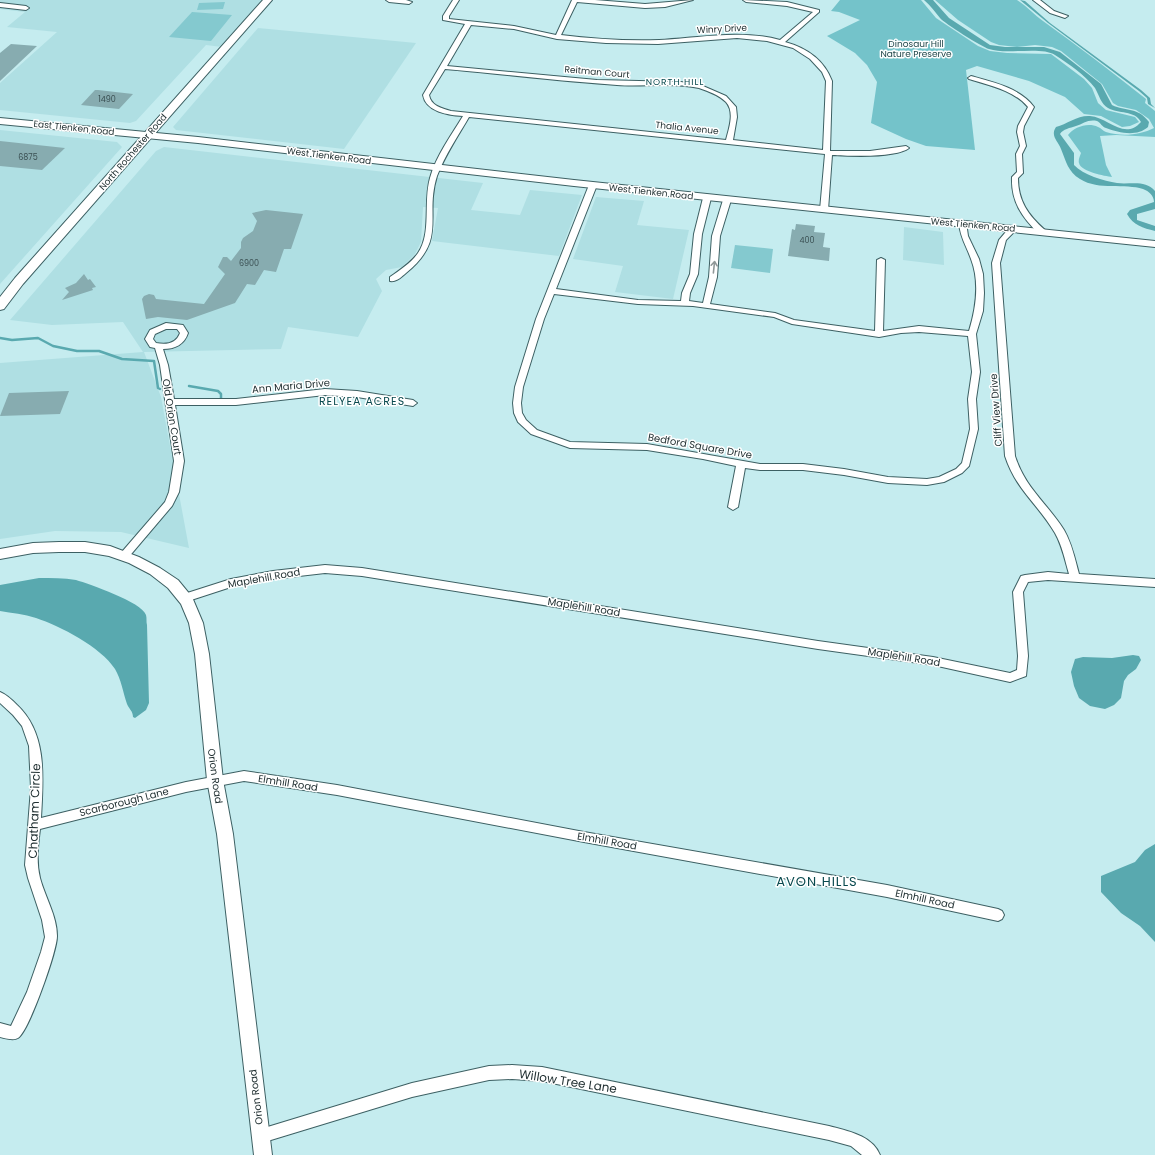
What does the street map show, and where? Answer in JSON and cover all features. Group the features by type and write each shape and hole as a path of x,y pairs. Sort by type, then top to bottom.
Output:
{"main road":[{"name":"North Rochester Road","path":"0,306 19,281 268,0"},
{"name":"East Tienken Road","path":"0,121 148,135"},
{"name":"West Tienken Road","path":"148,135 438,169 1155,244"}],"street":[{"path":"389,0 409,2"},
{"name":"Winry Drive","path":"456,0 445,18 446,20 509,26 539,34 642,42 752,36 781,42 792,46 815,59 827,72 830,80 826,148 829,157 824,210"},
{"path":"558,36 575,0 645,6 665,5 690,0"},
{"path":"746,0 787,4 817,11 781,42"},
{"path":"1036,0 1052,12 1065,16"},
{"path":"0,5 26,8"},
{"path":"442,67 469,23"},
{"name":"Thalia Avenue","path":"442,67 426,95 426,100 433,107 450,113 466,116 828,152 870,155 889,153 906,148"},
{"name":"Reitman Court","path":"442,67 619,83 675,84 701,87 720,96 730,103 733,110 734,119 729,142"},
{"path":"971,78 1006,90 1024,100 1031,107 1021,126 1020,132 1023,146 1019,154 1020,173 1015,177 1015,192 1021,209 1042,232"},
{"path":"393,279 413,263 425,248 428,237 431,189 438,169 466,116"},
{"name":"Bedford Square Drive","path":"593,185 540,319 519,387 517,403 518,413 522,422 534,432 570,445 612,444 647,447 760,467 823,470 910,482 927,482 941,480 959,470 966,464 974,429 972,399 976,372 972,334 979,311 979,274 975,259 964,236 963,224"},
{"path":"685,303 686,293 694,274 698,234 707,198"},
{"path":"706,305 713,277 716,236 726,207 726,200"},
{"name":"Cliff View Drive","path":"1013,229 1005,234 999,245 996,263 1010,456 1016,476 1058,529 1067,550 1075,578"},
{"path":"879,334 881,260"},
{"path":"552,291 638,302 706,305 775,315 792,322 879,334 901,330 919,329 972,334"},
{"name":"Old Orion Court","path":"124,556 162,514 174,492 179,460 170,402 158,346 153,345 148,339 152,332 166,326 180,327 184,333 183,336 181,340 171,346"},
{"path":"158,346 171,346"},
{"path":"161,357 171,346"},
{"name":"Ann Maria Drive","path":"170,402 236,402 326,392 364,395 413,403"},
{"path":"733,507 741,464"},
{"name":"Orion Road","path":"0,554 32,548 60,547 85,547 110,551 134,560 173,584 185,598 196,623 202,654 215,780 225,834 263,1155"},
{"name":"Maplehill Road","path":"185,598 231,583 273,575 325,569 362,572 818,645 933,661 1010,678 1022,673 1023,656 1018,592 1025,579 1048,576 1075,578"},
{"path":"1075,578 1155,583"},
{"name":"Chatham Circle","path":"0,697 12,707 25,722 32,736 35,748 36,774 32,870 48,921 51,936 49,948 30,1005 24,1018 14,1032 0,1030"},
{"name":"Elmhill Road","path":"215,780 244,776 337,790 576,836 887,891 998,915"},
{"name":"Scarborough Lane","path":"34,825 215,780"},
{"name":"Willow Tree Lane","path":"261,1136 412,1090 489,1074 512,1072 542,1074 829,1133 855,1140 873,1155"}],"shaded area":[{"path":"0,0 264,0 222,47 206,45 136,121 130,123 0,110 0,83 57,32 7,27 25,12 0,9"},
{"path":"924,0 933,0 949,18 990,45 1005,47 1044,47 1060,52 1101,84 1112,105 1136,111 1145,117 1149,122 1148,127 1139,132 1128,133 1116,131 1105,127 1097,121 1088,121 1067,129 1060,134 1074,153 1074,165 1083,172 1112,182 1147,185 1155,191 1155,209 1137,214 1137,220 1155,226 1155,231 1139,226 1129,218 1127,214 1130,210 1154,202 1149,192 1136,187 1095,185 1080,179 1070,170 1054,136 1054,130 1056,127 1081,117 1097,117 1122,129 1135,127 1141,122 1138,118 1131,114 1108,108 1102,102 1095,88 1082,74 1055,55 1042,51 996,51 989,49 971,40 943,21"},
{"path":"1020,0 1025,1 1050,23 1141,90 1150,98 1151,104 1155,108 1148,104 1147,98 1139,91 1048,23"},
{"path":"225,2 223,9 197,10 199,3"},
{"path":"192,12 232,15 211,41 169,37"},
{"path":"258,28 416,43 344,149 176,130 173,127"},
{"path":"0,130 117,142 122,147 0,284"},
{"path":"164,147 483,183 471,210 520,215 530,190 582,195 559,256 432,241 438,208 423,207 421,242 415,254 402,267 386,270 376,279 382,291 358,337 288,327 281,349 144,352 161,397 189,548 121,532 55,531 0,539 0,363 143,352 123,322 52,325 10,320 156,151"},
{"path":"596,197 644,201 637,225 689,230 673,299 615,292 623,266 573,259"},
{"path":"904,227 943,232 944,265 903,260"},
{"path":"735,245 773,249 770,273 731,268"},
{"path":"39,578 62,578 76,580 126,599 142,610 146,615 147,625 149,703 146,710 135,718 133,717 115,669 109,661 90,645 56,626 36,618 0,611 0,585"},
{"path":"1133,655 1139,656 1141,660 1136,669 1128,675 1124,681 1121,698 1114,705 1105,709 1090,706 1079,698 1074,686 1071,672 1075,659 1083,657 1112,658"},
{"path":"1155,844 1155,942 1140,926 1121,913 1101,892 1101,876 1135,862 1145,850"}],"green space":[{"name":"Dinosaur Hill Nature Preserve","path":"840,0 921,0 936,18 978,46 990,51 1051,54 1084,79 1092,88 1098,103 1106,110 1135,117 1139,122 1130,126 1122,127 1101,116 1084,114 1065,97 1029,81 977,66 966,70 975,150 926,146 906,139 871,123 877,82 867,65 855,53 827,36 860,20 839,12 831,11"},
{"path":"935,0 1017,0 1146,99 1145,103 1155,111 1155,137 1116,135 1100,136 1106,165 1112,177 1104,176 1084,169 1079,162 1081,153 1068,135 1071,132 1082,126 1090,125 1112,134 1137,134 1154,128 1149,119 1136,110 1118,106 1113,103 1102,84 1061,51 1052,47 1035,45 1017,47 999,45 991,42 958,20"}],"building":[{"path":"11,44 37,46 0,81 0,53"},
{"path":"95,90 133,94 119,109 81,105"},
{"path":"0,141 65,148 42,170 0,166"},
{"path":"266,210 303,214 291,249 284,249 276,272 264,270 255,285 247,284 235,303 187,320 158,317 146,319 142,299 144,296 149,294 154,295 156,299 204,304 225,274 218,267 223,257 227,257 231,261 241,248 243,238 253,231 257,221 252,213"},
{"path":"796,224 815,226 814,232 825,233 823,247 830,248 829,261 788,256 792,229 795,230"},
{"path":"84,274 96,287 92,288 93,290 62,300 69,292 65,288 76,283"},
{"path":"69,391 60,414 0,416 9,393"}],"waterway":[{"path":"0,338 12,340 38,338 53,346 77,351 99,351 122,359 154,361 158,388 160,389"},
{"path":"189,386 218,391 221,394 221,398"}],"district":[{"name":"NORTH HILL","path":"675,82"},
{"name":"RELYEA ACRES","path":"362,401"},
{"name":"AVON HILLS","path":"817,881"}]}
